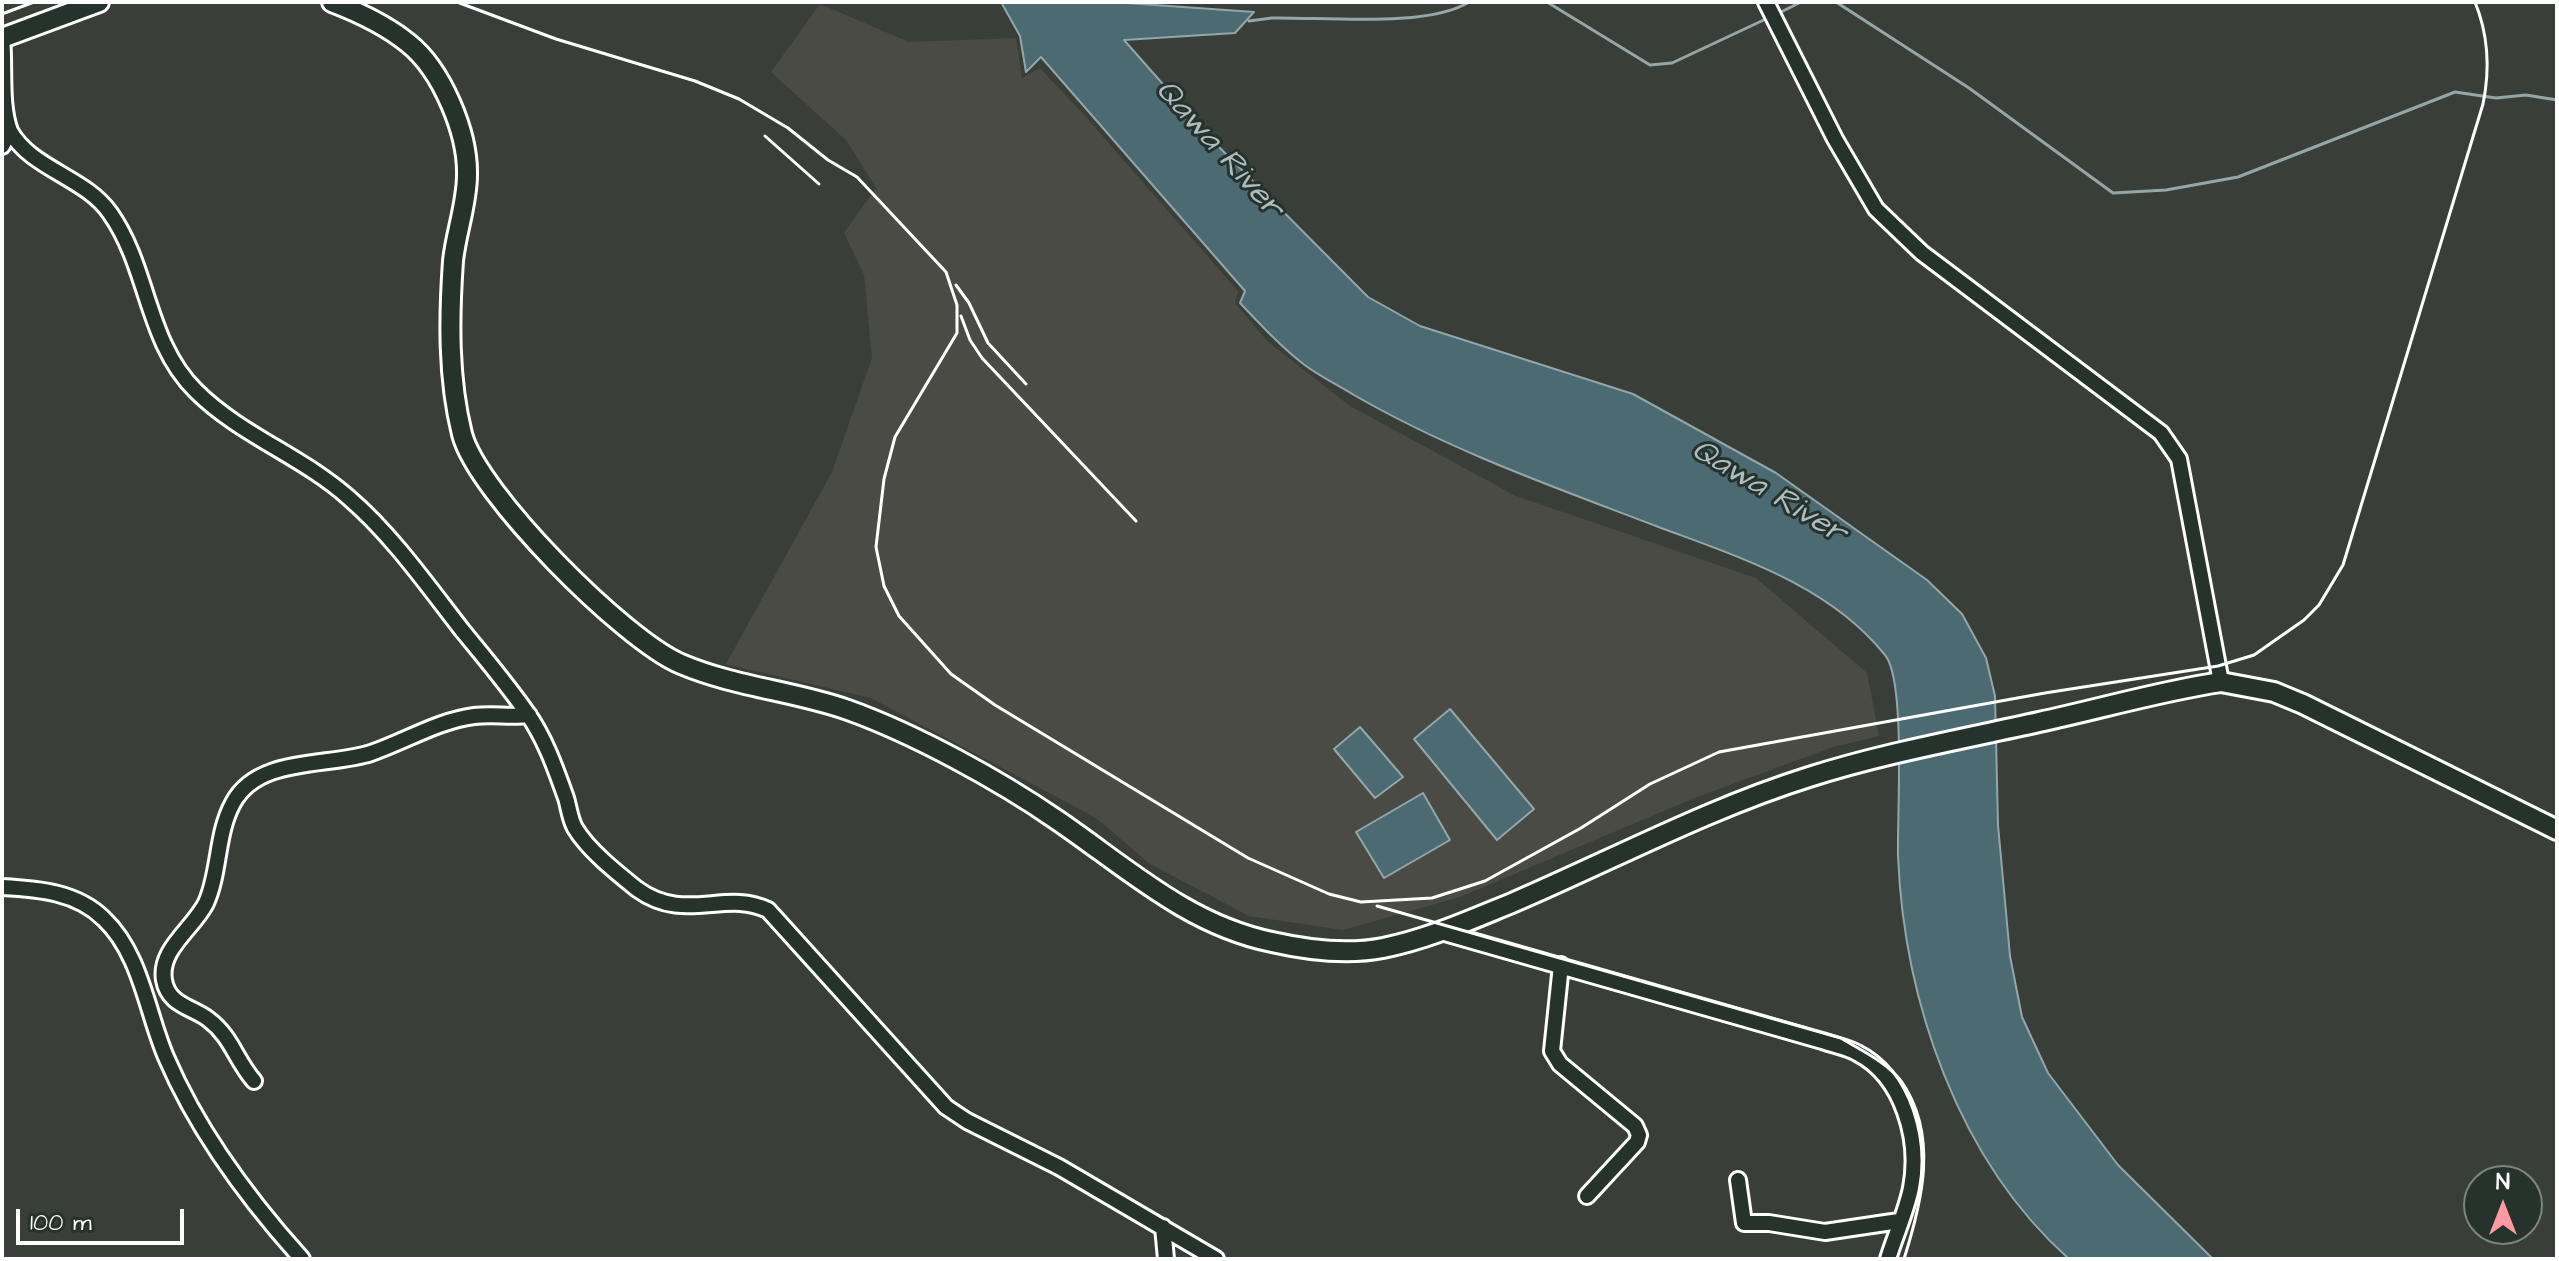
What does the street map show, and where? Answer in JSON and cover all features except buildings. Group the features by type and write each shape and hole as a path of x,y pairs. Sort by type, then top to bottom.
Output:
{"main road":[{"path":"2,38 99,2"},
{"path":"332,2 362,14 412,45 440,85 464,135 467,176 454,255 451,352 455,406 466,452 491,492 616,620 645,645 673,661 707,674 822,701 857,713 927,746 1054,818 1164,897 1223,928 1271,942 1353,952 1383,948 1441,932 1778,788 1884,758 2221,682 2274,692 2303,704 2557,830"}],"street":[{"path":"1768,5 1876,209 1898,234 2161,433 2179,459 2221,682"},
{"path":"2,38 2,98 10,131 24,148 79,183 110,212 138,267 151,314 165,346 195,390 246,430 348,497 434,593 529,715 554,765 574,825 582,839 636,888 654,900 674,906 703,907 747,902 768,910 946,1107 1216,1259"},
{"path":"2,146 10,131"},
{"path":"254,1081 241,1066 230,1038 205,1016 185,1008 171,996 164,982 165,957 200,915 215,884 233,803 252,783 279,770 369,754 443,722 478,715 529,715"},
{"path":"2,887 65,895 89,905 107,921 130,959 165,1056 210,1141 302,1259"},
{"path":"1441,932 1822,1041 1857,1053 1875,1065 1904,1109 1913,1142 1910,1191 1888,1259"},
{"path":"1561,965 1552,1051 1560,1064 1635,1126 1639,1135 1637,1142 1587,1196"},
{"path":"1738,1180 1744,1223 1769,1223 1825,1232 1899,1221"},
{"path":"1163,1227 1166,1259"}],"shaded area":[{"path":"820,4 909,42 1016,38 1022,78 1040,68 1084,115 1238,291 1235,303 1267,341 1350,406 1516,496 1756,578 1867,673 1879,736 1833,747 1692,799 1460,897 1343,930 1249,916 1150,864 1096,818 871,698 726,664 832,472 872,358 864,275 844,233 876,188 847,141 771,72"}],"water":[{"name":"Qawa River","path":"1001,2 1112,2 1254,12 1235,33 1124,40 1214,142 1368,297 1420,326 1633,394 1776,473 1927,580 1962,614 1986,658 1995,696 1998,825 2010,956 2022,1017 2048,1073 2118,1165 2213,1259 2069,1259 2030,1219 1996,1175 1968,1126 1944,1075 1925,1021 1912,966 1898,856 1896,691 1892,669 1885,655 1862,630 1837,609 1780,576 1464,450 1390,415 1306,366 1240,303 1245,291 1041,57 1026,72 1020,36"},
{"path":"1450,709 1534,809 1497,840 1414,739"},
{"path":"1360,727 1403,777 1375,798 1334,749"},
{"path":"1423,793 1450,840 1384,878 1356,832"}],"waterway":[{"path":"1249,21 1272,18 1402,18 1451,10 1469,2"},
{"path":"1547,2 1650,65 1672,63 1768,18"},
{"path":"1779,13 1801,2"},
{"path":"1836,2 1969,88 2113,193 2166,190 2238,177 2455,92 2496,98 2526,95 2557,100"}],"railway":[{"path":"2,14 34,2"},
{"path":"457,2 556,39 695,81 739,99 788,128 828,160 857,177 946,272 957,305 957,333 895,437 884,479 876,547 884,586 899,616 951,674 995,705 1248,858 1329,894 1361,902 1432,898 1485,881 1581,828 1650,784 1719,752 2045,693 2218,666 2254,655 2304,620 2319,605 2343,565 2483,104 2487,78 2486,52 2483,27 2475,2"},
{"path":"765,136 819,184"},
{"path":"956,285 969,303 988,343 1026,384"},
{"path":"961,316 970,340 982,358 1136,521"},
{"path":"1377,906 1841,1038 1881,1062 1901,1081 1913,1102 1923,1146 1921,1192 1904,1259"}]}
